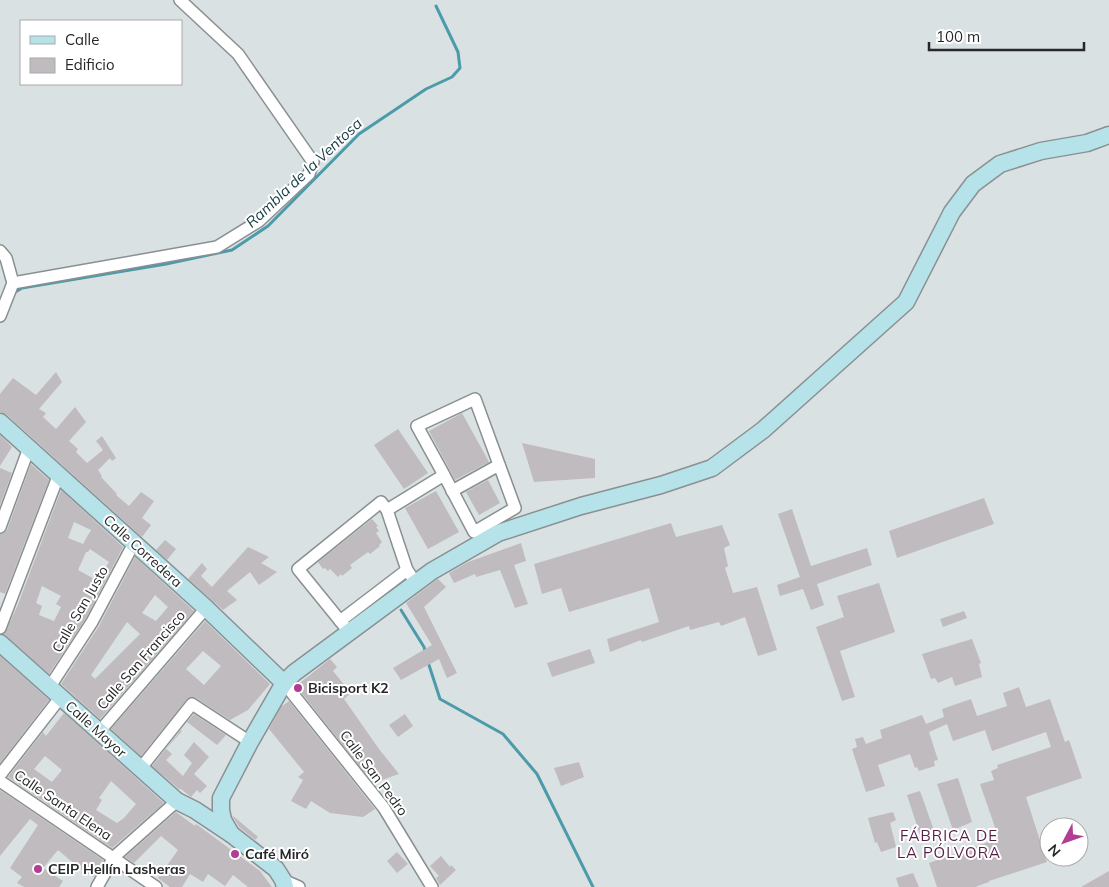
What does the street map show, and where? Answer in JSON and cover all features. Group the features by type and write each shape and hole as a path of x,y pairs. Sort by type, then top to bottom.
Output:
{"main road":[{"path":"230,834 223,820 221,798 250,742 284,683 345,627 412,577 432,571 498,533 581,506 661,485 712,468 763,430 906,302 952,212 974,184 1000,164 1041,151 1087,142 1109,134"},
{"name":"Calle Corredera","path":"0,422 206,608 284,683"},
{"name":"Calle Mayor","path":"0,643 177,801 195,810 230,834 276,869 284,883"},
{"path":"195,810 221,798"}],"street":[{"path":"13,283 217,247 259,221 309,174 313,162 238,54 180,0"},
{"path":"0,251 6,258 13,283 0,316"},
{"path":"475,399 515,508 474,532 444,475 417,426 475,399"},
{"path":"0,527 29,448"},
{"path":"452,491 499,466"},
{"path":"0,628 59,474"},
{"path":"345,627 298,569 384,506 444,475"},
{"path":"384,506 412,577"},
{"name":"Calle San Justo","path":"0,775 55,693 134,543"},
{"name":"Calle San Francisco","path":"100,732 206,608"},
{"name":"Calle San Pedro","path":"284,683 384,808 432,887"},
{"path":"140,769 192,704 250,742"},
{"name":"Calle Santa Elena","path":"0,781 114,857 177,801"},
{"path":"97,887 114,857 156,887"},
{"path":"284,883 299,887"}],"building":[{"path":"56,372 62,382 39,409 46,413 43,417 56,429 75,407 86,422 69,441 78,449 76,452 87,463 103,450 96,441 102,436 116,458 112,461 110,458 98,470 101,477 116,495 129,506 141,492 154,501 142,518 151,525 142,537 7,415 0,412 0,394 13,378 36,395"},
{"path":"462,413 489,462 455,480 429,431"},
{"path":"398,429 428,473 404,489 374,445"},
{"path":"0,435 12,447 0,466"},
{"path":"522,443 595,459 595,478 534,482"},
{"path":"31,464 49,480 5,594 0,592 0,534 7,530"},
{"path":"0,468 12,473 0,505"},
{"path":"488,480 500,503 479,515 466,492"},
{"path":"61,490 123,547 86,618 49,674 4,634 17,607","holes":["74,522 91,530 83,544 68,538","90,549 109,562 98,581 78,570 86,552","42,586 61,596 56,604 61,607 54,621 39,615 42,606 36,603"]},
{"path":"436,491 459,532 428,549 405,508"},
{"path":"984,498 994,524 897,558 889,531"},
{"path":"792,509 811,566 867,548 872,565 817,584 824,605 811,610 803,589 780,596 777,585 800,577 778,514"},
{"path":"372,519 378,526 376,527 379,531 376,533 382,542 380,546 350,565 352,568 342,576 341,574 338,577 330,569 328,571 325,568 323,569 318,562"},
{"path":"671,523 676,537 722,525 730,545 724,548 728,566 725,568 733,593 757,587 777,650 758,656 745,617 721,626 719,622 690,630 689,626 642,642 641,640 610,652 607,639 659,622 649,588 569,612 561,588 542,594 534,564"},
{"path":"165,540 176,549 167,560 156,550"},
{"path":"521,543 526,561 514,565 528,604 515,608 500,570 476,577 475,574 454,583 449,573 468,562"},
{"path":"248,547 269,557 261,563 277,572 259,585 250,572 227,591 237,600 223,610 188,579 202,563 207,569 201,576 212,587"},
{"path":"135,557 194,611 100,719 61,684 99,626","holes":["155,595 168,607 156,621 142,613","127,622 140,634 95,679 91,675"]},
{"path":"438,579 446,587 424,607 457,673 447,678 439,659 401,680 393,668 432,645 406,603"},
{"path":"879,583 895,632 840,651 855,697 842,701 816,627 844,617 837,596"},
{"path":"964,611 967,618 943,627 940,619"},
{"path":"205,621 270,684 248,710 230,720 196,698 189,697 141,756 111,729","holes":["203,651 221,666 204,685 186,669"]},
{"path":"972,639 981,663 979,664 982,677 955,686 952,677 938,683 935,678 931,679 922,654"},
{"path":"590,649 595,663 552,677 547,663"},
{"path":"0,656 49,700 0,763"},
{"path":"330,659 337,667 333,671 351,693 344,699 399,774 382,780 380,777 373,783 296,686"},
{"path":"1019,687 1026,707 1050,699 1065,742 1069,740 1082,778 1026,797 1039,837 1039,865 975,887 937,887 929,863 991,841 990,839 998,836 980,784 994,780 991,771 998,768 997,765 1051,747 1046,732 992,751 985,730 953,741 947,724 929,732 938,760 934,761 935,766 919,771 917,767 915,768 910,754 878,765 885,786 866,792 852,749 857,747 855,739 863,737 866,744 882,738 880,730 922,715 926,724 944,717 942,709 971,699 977,716 1007,706 1003,693"},
{"path":"289,701 375,809 363,817 330,813 311,801 306,809 291,801 303,780 298,777 304,772 269,729 281,707"},
{"path":"64,713 164,803 112,848 8,777 43,732 46,736","holes":["45,756 62,770 52,782 34,769","111,781 136,804 117,823 96,810 102,800 99,798"]},
{"path":"194,714 226,735 217,745 187,722"},
{"path":"405,714 413,726 398,737 389,725"},
{"path":"181,730 166,749 172,754 166,760 183,776 192,763 184,755 194,742 209,757 194,774 207,786 200,793 197,790 191,797 152,766"},
{"path":"579,762 584,777 561,786 554,768"},
{"path":"958,778 972,822 953,830 937,784"},
{"path":"0,790 103,860 94,877 83,871 58,850 43,868 63,881 59,887 24,887 17,883 22,877 10,868 38,825 30,819 0,856"},
{"path":"920,791 936,836 922,841 907,795"},
{"path":"176,812 195,826 196,824 260,871 272,887 248,887 233,875 225,886 208,874 203,882 190,874 182,887 170,887 158,878 178,850 161,836 134,863 125,857"},
{"path":"893,812 896,820 890,823 896,847 881,852 877,842 875,843 868,818"},
{"path":"232,815 258,837 255,840 239,827"},
{"path":"397,852 408,864 397,873 387,861"},
{"path":"441,856 450,867 451,865 456,870 440,885 436,878 439,876 430,866"},
{"path":"1109,871 1109,887 1081,887"},
{"path":"913,873 919,887 899,887 896,878"}],"waterway":[{"name":"Rambla de la Ventosa","path":"12,294 22,288 166,264 232,250 268,226 359,134 426,89 452,77 460,68 458,52 436,6"},
{"path":"401,610 424,647 426,654"},
{"path":"428,662 440,699 503,734 537,774 593,887"}],"place":[{"name":"Bicisport K2","path":"298,688"},
{"name":"Café Miró","path":"235,854"},
{"name":"CEIP Hellín Lasheras","path":"38,869"}],"district":[{"name":"FÁBRICA DE LA PÓLVORA","path":"949,844"}]}
